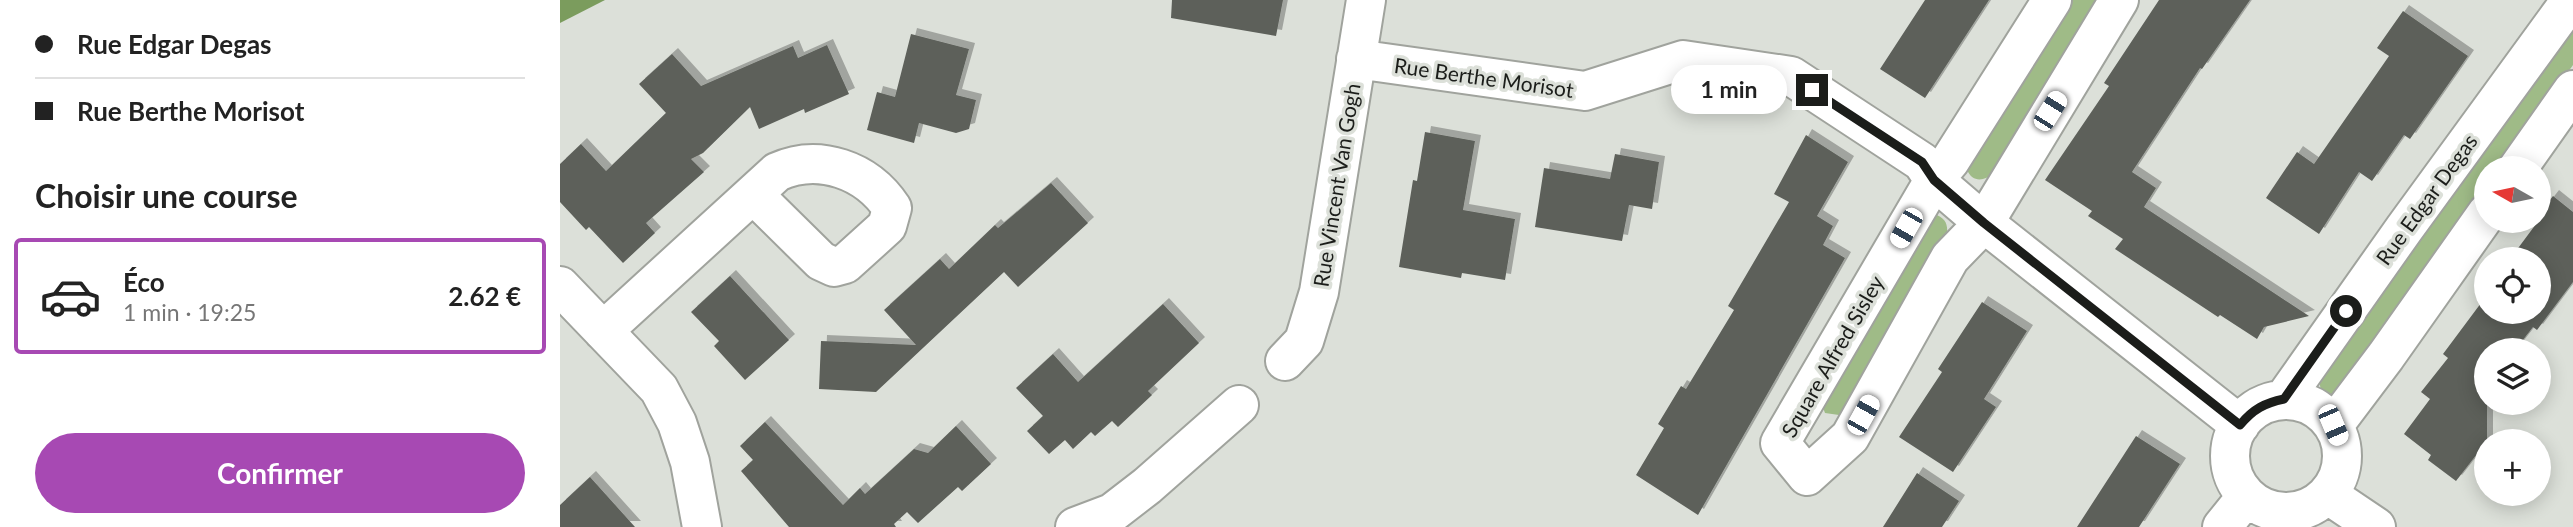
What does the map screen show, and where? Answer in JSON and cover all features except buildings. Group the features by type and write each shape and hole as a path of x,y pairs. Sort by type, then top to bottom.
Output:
{"street":[{"name":"Rue Vincent Van Gogh","path":"1285,361 1304,341 1319,292 1366,0"},
{"path":"1934,180 1950,161 2052,0"},
{"path":"1984,223 2119,0"},
{"name":"Rue Edgar Degas","path":"2284,399 2571,0"},
{"name":"Rue Berthe Morisot","path":"1356,59 1585,91 1683,60 1791,76 1922,162 1934,180 1984,223 2240,425"},
{"path":"2526,156 2573,90"},
{"name":"Square Alfred Sisley","path":"1934,180 1780,443 1807,475 1850,437 1950,258 1984,223"},
{"path":"603,331 753,194"},
{"path":"2333,425 2386,356 2474,231"},
{"path":"560,286 659,389 677,423 690,462 702,527"},
{"path":"2284,399 2303,402 2320,411 2333,425 2341,443 2342,462 2337,480 2327,494 2313,505 2296,511 2278,511 2261,506 2247,496 2237,481 2231,464 2231,447 2240,425 2249,413 2266,403 2284,399"},
{"path":"1075,527 1112,513 1147,486 1239,405"},
{"path":"2327,494 2376,527"},
{"path":"2222,527 2247,496"}],"shaded area":[{"path":"560,0 605,0 560,23"},
{"path":"2068,0 2102,0 1994,173 1983,179 1972,177 1967,170"},
{"path":"2573,18 2573,65 2508,156 2476,156"},
{"path":"2474,159 2474,203 2337,395 2327,395 2321,390 2319,381"},
{"path":"1934,214 1945,221 1947,234 1847,410 1839,415 1825,413 1821,402"}],"route":[{"path":"1812,90 1922,162 1934,180 1984,223 2240,425 2249,413 2266,403 2284,399 2346,311"}]}
